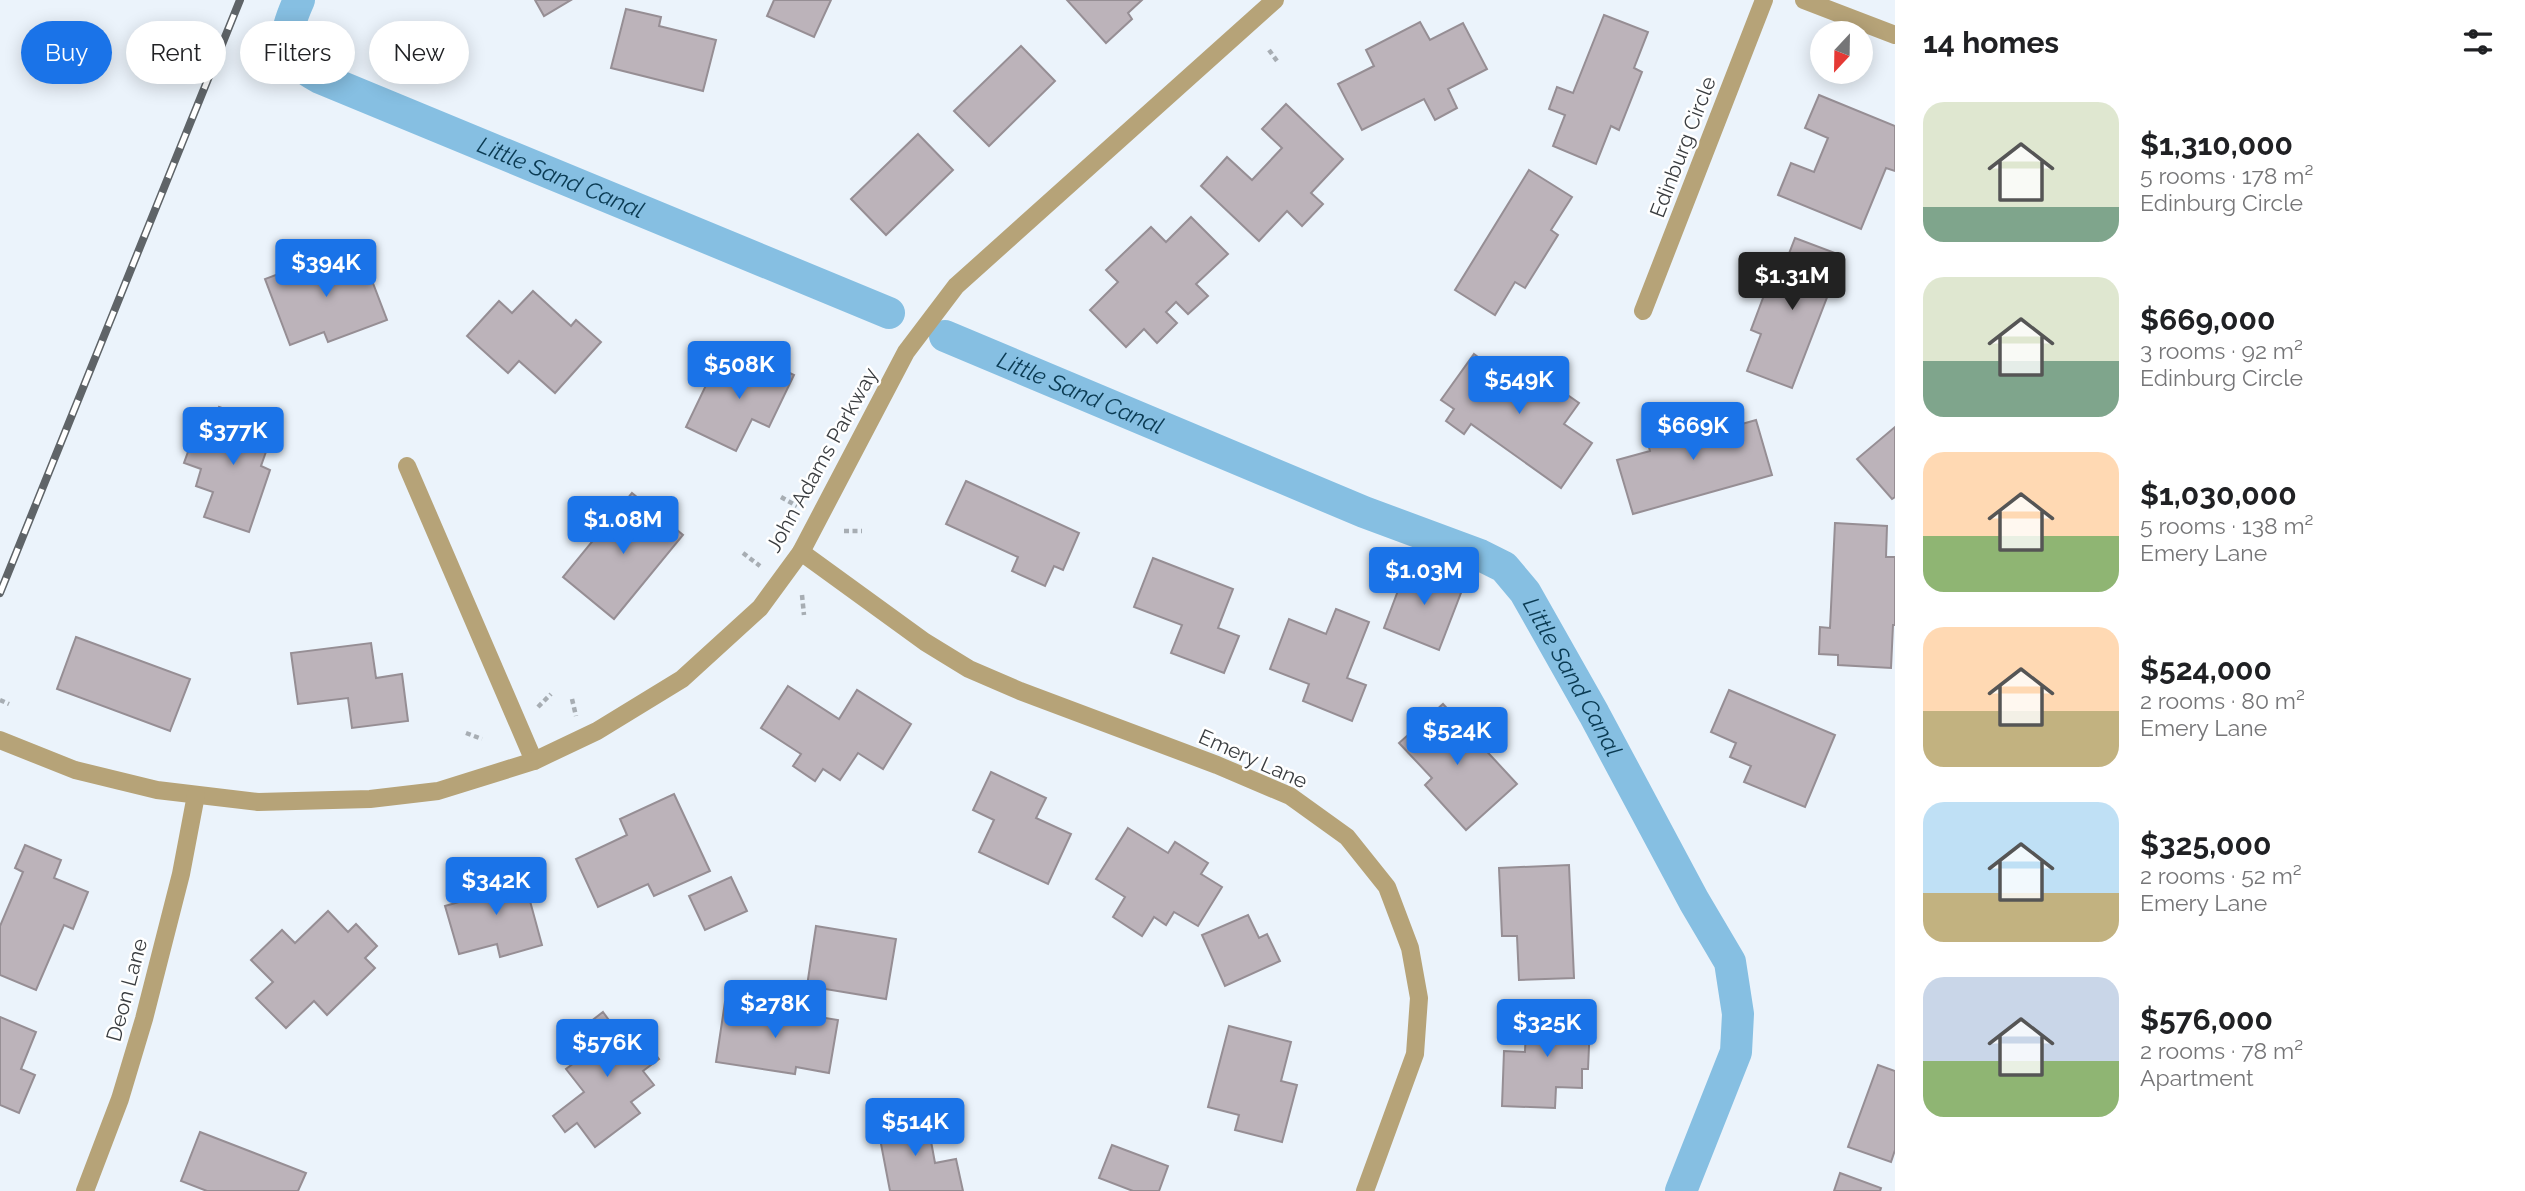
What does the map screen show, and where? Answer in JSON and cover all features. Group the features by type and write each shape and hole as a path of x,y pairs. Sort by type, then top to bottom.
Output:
{"street":[{"name":"John Adams Parkway","path":"0,740 75,770 157,790 258,802 370,799 438,791 534,761 597,731 682,679 760,608 801,552 906,352 956,286 1275,0"},
{"name":"Edinburg Circle","path":"1643,311 1764,0"},
{"path":"1804,0 1895,35"},
{"path":"407,466 534,761"},
{"name":"Emery Lane","path":"801,552 925,642 969,669 1290,796 1347,837 1387,887 1410,948 1419,998 1415,1054 1365,1191"},
{"name":"Deon Lane","path":"85,1191 120,1099 144,1019 181,874 196,795"}],"path":[{"path":"1269,50 1277,61"},
{"path":"781,497 797,506"},
{"path":"844,531 862,531"},
{"path":"743,553 760,566"},
{"path":"802,595 804,615"},
{"path":"538,708 551,694"},
{"path":"572,699 576,717"},
{"path":"0,700 9,704"},
{"path":"466,733 482,739"}],"building":[{"path":"535,0 571,0 544,16"},
{"path":"774,0 831,0 814,37 767,16"},
{"path":"1067,0 1142,0 1128,13 1132,19 1106,43"},
{"path":"626,9 661,17 659,26 716,40 703,91 611,68"},
{"path":"1604,15 1648,32 1634,68 1642,72 1619,130 1611,126 1596,164 1553,146 1565,115 1549,109 1557,87 1573,93"},
{"path":"1420,22 1430,40 1463,23 1487,69 1448,89 1457,108 1435,120 1424,99 1362,130 1338,84 1374,66 1366,50"},
{"path":"1021,46 1055,81 989,146 954,111"},
{"path":"1819,95 1895,126 1895,171 1886,168 1861,229 1778,195 1791,163 1814,172 1828,138 1805,128"},
{"path":"1286,104 1343,159 1311,193 1323,204 1302,226 1287,211 1259,241 1201,186 1227,157 1252,180 1282,148 1262,129"},
{"path":"918,134 953,170 886,235 851,199"},
{"path":"1529,170 1572,197 1551,230 1558,235 1525,288 1515,282 1495,315 1455,290"},
{"path":"1191,217 1228,254 1196,284 1208,296 1188,314 1176,302 1166,312 1177,323 1157,343 1144,329 1126,347 1090,310 1118,282 1106,270 1151,227 1166,242"},
{"path":"1795,238 1843,256 1792,388 1747,371 1761,334 1751,330 1772,274 1780,277"},
{"path":"337,252 341,264 363,257 387,320 328,342 324,332 290,345 265,279"},
{"path":"533,291 571,326 576,320 601,342 555,393 519,361 508,373 467,336 499,301 512,313"},
{"path":"1474,354 1507,378 1519,361 1579,403 1564,424 1592,443 1561,488 1471,424 1464,434 1446,421 1454,409 1441,400"},
{"path":"719,358 750,373 758,358 794,375 769,427 752,419 736,451 686,427"},
{"path":"219,407 275,426 261,466 270,470 249,532 204,517 213,492 196,486 201,469 184,463 193,438 207,443"},
{"path":"1711,411 1717,431 1756,420 1772,475 1633,514 1617,460 1650,451 1644,430"},
{"path":"1895,427 1895,497 1892,499 1857,459"},
{"path":"966,481 1079,533 1063,570 1054,566 1045,586 1012,571 1018,557 946,524"},
{"path":"632,493 683,535 614,619 563,577"},
{"path":"1835,523 1887,526 1886,557 1895,557 1895,625 1891,668 1838,665 1838,655 1819,654 1820,627 1830,628"},
{"path":"1153,558 1233,589 1218,628 1239,636 1224,673 1171,653 1182,625 1134,607"},
{"path":"1408,564 1464,585 1439,650 1384,628"},
{"path":"1336,609 1369,622 1347,678 1366,685 1352,721 1303,701 1309,684 1270,669 1289,619 1326,634"},
{"path":"76,637 190,679 170,731 57,689"},
{"path":"371,643 376,678 402,674 408,721 352,728 348,698 298,704 291,653"},
{"path":"788,686 839,719 857,690 911,724 883,769 858,753 840,780 823,769 815,781 793,766 801,754 761,728"},
{"path":"1729,690 1835,735 1805,807 1744,782 1751,766 1730,757 1736,743 1711,732"},
{"path":"1443,704 1517,784 1466,830 1425,785 1432,778 1399,743"},
{"path":"991,772 1046,798 1036,818 1071,834 1048,884 979,852 994,820 973,810"},
{"path":"674,794 710,871 654,896 648,884 598,907 576,859 627,835 620,819"},
{"path":"1128,828 1168,853 1175,842 1208,863 1201,874 1222,887 1198,926 1174,912 1166,925 1154,917 1142,936 1113,917 1125,897 1096,879"},
{"path":"25,845 61,860 54,878 88,892 73,929 64,925 36,990 0,975 0,926 23,872 15,868"},
{"path":"1569,865 1574,978 1519,980 1517,936 1502,936 1499,868"},
{"path":"521,868 542,945 500,957 497,944 459,954 445,906 483,895 479,880"},
{"path":"731,877 747,911 705,930 689,896"},
{"path":"328,911 348,932 356,924 377,946 365,958 375,968 327,1015 314,1001 286,1028 256,998 273,982 251,960 282,930 295,943"},
{"path":"1248,915 1259,938 1267,934 1280,961 1225,986 1202,935"},
{"path":"816,926 896,939 886,999 807,986"},
{"path":"725,1002 838,1020 829,1073 796,1067 795,1074 716,1062"},
{"path":"1536,1006 1581,1008 1580,1023 1590,1024 1588,1069 1582,1069 1582,1088 1556,1087 1555,1108 1502,1106 1504,1051 1525,1052 1526,1026 1535,1026"},
{"path":"603,1012 619,1034 632,1024 659,1059 643,1071 654,1085 631,1102 640,1113 595,1147 577,1123 565,1132 553,1116 584,1092 566,1069 582,1057 569,1038"},
{"path":"0,1017 36,1032 21,1069 35,1075 19,1113 0,1105"},
{"path":"1229,1026 1291,1042 1281,1081 1297,1085 1282,1142 1235,1130 1239,1115 1208,1107"},
{"path":"1878,1065 1895,1071 1895,1150 1891,1162 1848,1147"},
{"path":"926,1114 935,1163 956,1159 963,1191 890,1191 877,1123"},
{"path":"200,1132 306,1173 298,1191 207,1191 181,1181"},
{"path":"1112,1145 1168,1166 1159,1191 1133,1191 1099,1178"},
{"path":"1840,1173 1881,1188 1880,1191 1834,1191"}],"waterway":[{"name":"Little Sand Canal","path":"299,0 289,25 288,45 297,62 320,78 889,313"},
{"name":"Little Sand Canal","path":"945,336 1364,512 1480,555 1504,567 1525,592 1730,962 1738,1014 1736,1052 1681,1191"}],"railway":[{"path":"0,593 240,0"}]}
